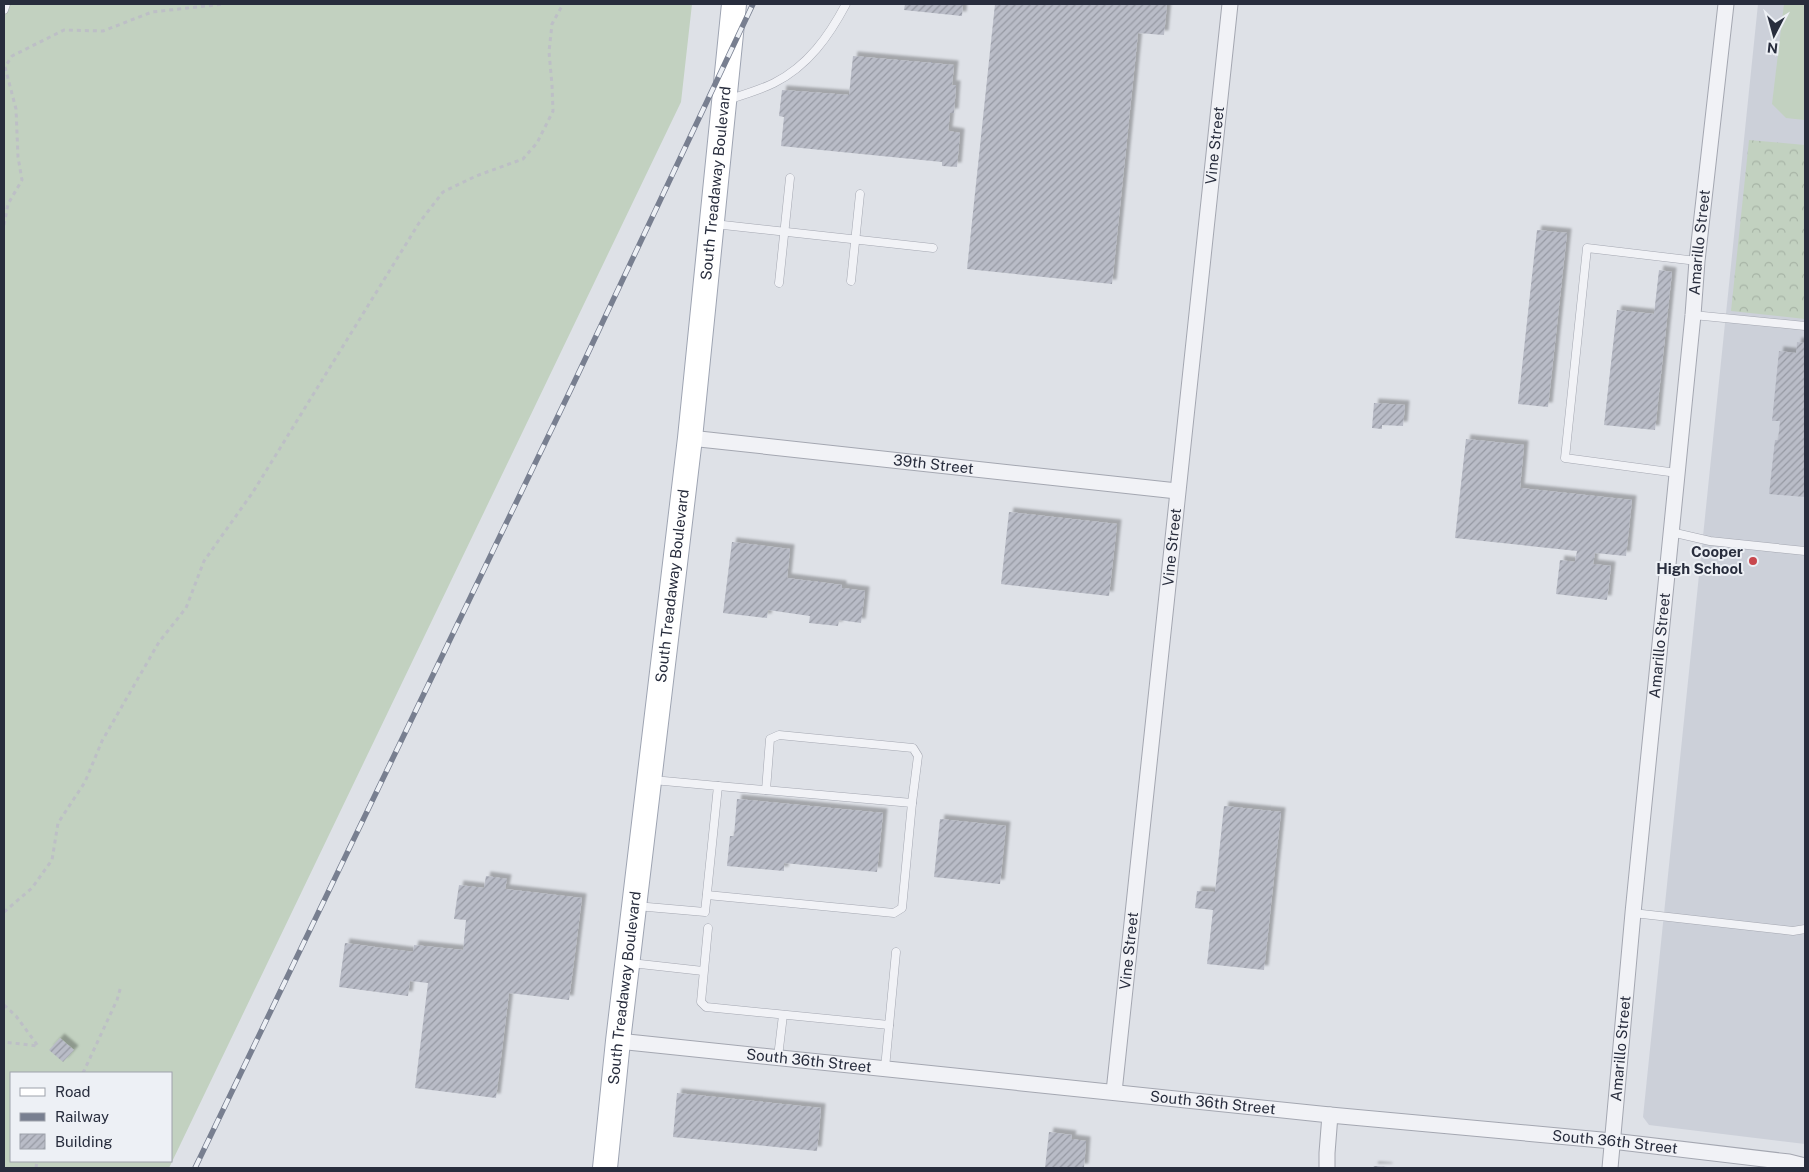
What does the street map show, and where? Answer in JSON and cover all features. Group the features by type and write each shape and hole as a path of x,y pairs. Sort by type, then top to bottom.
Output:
{"main road":[{"name":"South Treadaway Boulevard","path":"605,1168 618,1041 690,438 734,4"}],"street":[{"name":"Vine Street","path":"1114,1092 1230,4"},
{"name":"Amarillo Street","path":"1610,1168 1697,261 1726,4"},
{"name":"39th Street","path":"690,438 1177,491"},
{"name":"South 36th Street","path":"618,1041 1330,1115 1612,1141 1742,1159 1789,1162 1805,1166"},
{"path":"1327,1168 1330,1115"}],"lane":[{"path":"4,10 6,4"},
{"path":"725,101 774,83 796,68 826,39 846,4"},
{"path":"779,283 790,178"},
{"path":"850,281 860,194"},
{"path":"712,224 933,248"},
{"path":"1677,472 1565,458 1587,248 1697,261"},
{"path":"1693,315 1805,326"},
{"path":"1671,532 1710,541 1805,551"},
{"path":"707,895 894,912 902,908 918,756 913,748 779,735 770,739 766,790"},
{"path":"650,779 912,802"},
{"path":"634,906 706,912 718,786"},
{"path":"1633,913 1793,931 1805,929"},
{"path":"708,928 701,1002 706,1007 889,1026"},
{"path":"885,1068 896,952"},
{"path":"628,963 703,971"},
{"path":"778,1057 783,1015"}],"path":[{"path":"4,225 8,204 22,180 18,157 16,109 5,67 12,56 64,30 103,31 152,12 224,4"},
{"path":"4,912 32,888 52,860 58,823 84,782 102,741 158,642 186,608 204,561 253,492 419,223 443,192 476,176 523,159 537,143 553,111 549,52 552,24 563,4"},
{"path":"83,1072 117,1000 121,986"},
{"path":"4,1005 16,1016 38,1046 4,1042"}],"shaded area":[{"name":"Cooper High School","path":"1758,4 1805,4 1805,1144 1649,1125 1643,1117"}],"green space":[{"path":"4,4 692,4 681,102 172,1162 172,1072 10,1072 10,1162 172,1162 169,1168 4,1168"},
{"path":"1784,4 1805,4 1805,120 1786,118 1772,104"},
{"path":"1749,140 1805,145 1805,319 1731,311"}],"building":[{"path":"905,4 963,4 962,16 904,10"},
{"path":"995,4 1167,4 1164,35 1138,33 1112,284 967,269"},
{"path":"853,56 954,65 952,85 956,85 954,113 950,113 948,131 960,133 957,167 942,166 942,162 781,146 784,117 779,116 782,90 849,95"},
{"path":"1537,230 1567,233 1548,407 1518,404"},
{"path":"1659,270 1672,272 1655,430 1604,425 1617,310 1654,314"},
{"path":"1797,342 1805,343 1805,497 1769,494 1775,440 1778,440 1780,421 1772,421 1779,351 1796,353"},
{"path":"1374,403 1405,405 1403,426 1382,425 1382,429 1372,428"},
{"path":"1466,439 1524,445 1520,488 1632,500 1626,556 1595,553 1593,564 1611,566 1607,600 1556,594 1560,560 1575,562 1577,551 1455,538"},
{"path":"1009,512 1117,524 1109,596 1001,584"},
{"path":"732,542 790,549 787,578 842,585 842,588 865,591 861,623 839,620 838,626 809,623 810,616 768,610 767,618 723,613"},
{"path":"737,799 883,813 877,872 784,863 784,871 727,866 730,836 734,836"},
{"path":"1224,806 1281,812 1264,970 1207,964 1213,910 1195,908 1197,891 1215,892"},
{"path":"940,819 1006,826 1000,884 934,877"},
{"path":"486,876 507,879 505,889 582,898 569,1000 509,993 496,1098 415,1088 428,983 410,981 408,996 339,987 345,943 413,952 414,945 463,950 466,920 454,919 459,885 484,888"},
{"path":"60,1038 74,1050 63,1062 49,1050"},
{"path":"677,1093 821,1108 817,1151 673,1137"},
{"path":"1049,1132 1072,1135 1071,1139 1086,1141 1084,1168 1045,1168"},
{"path":"1374,1166 1388,1167 1388,1168 1373,1168"}],"railway":[{"path":"195,1168 571,389 753,4"}],"place":[{"name":"Cooper High School","path":"1753,561"}]}
